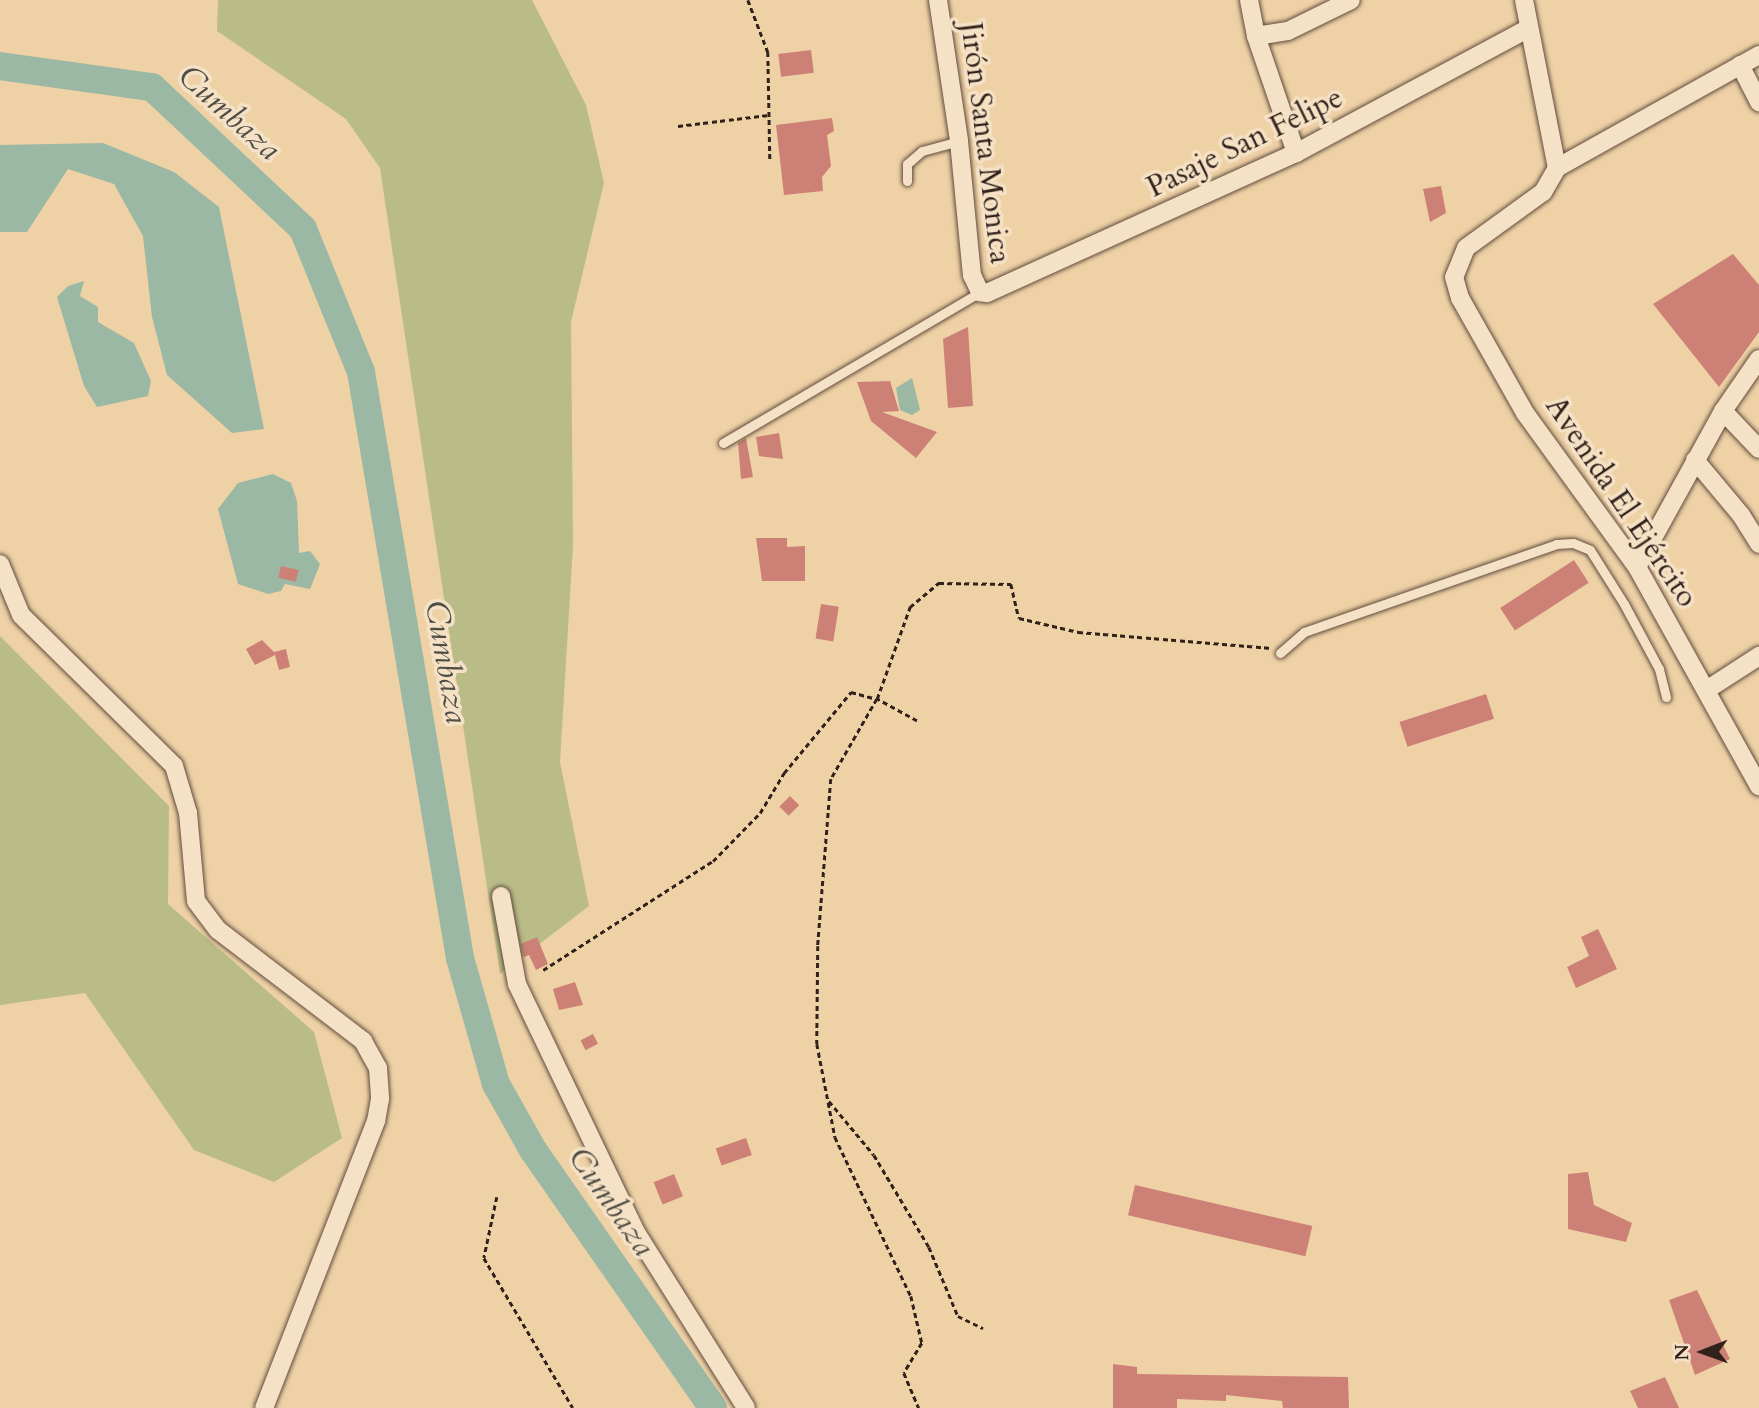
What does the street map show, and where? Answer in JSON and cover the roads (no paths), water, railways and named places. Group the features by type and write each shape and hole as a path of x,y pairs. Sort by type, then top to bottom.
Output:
{"street":[{"name":"Jirón Santa Monica","path":"938,0 959,141 972,275 980,292"},
{"path":"1249,0 1256,36 1296,153"},
{"path":"1256,36 1288,31 1351,0"},
{"path":"1524,0 1557,168 1759,55"},
{"name":"Pasaje San Felipe","path":"980,292 987,293 1296,153 1529,28"},
{"path":"1740,65 1759,102"},
{"name":"Avenida El Ejército","path":"1557,168 1543,192 1466,248 1454,276 1460,298 1525,413 1637,567 1709,689 1759,786"},
{"path":"1637,567 1723,411 1759,359"},
{"path":"1723,411 1759,449"},
{"path":"1695,460 1741,515 1759,544"},
{"path":"0,564 21,615 174,766 188,813 196,901 218,930 363,1041 377,1068 380,1099 376,1121 264,1408"},
{"path":"1709,689 1759,656"},
{"path":"501,896 517,984 625,1209 747,1408"}],"lane":[{"path":"907,181 907,164 922,151 959,141"},
{"path":"723,443 980,292"},
{"path":"1280,653 1304,632 1556,544 1573,542 1590,550 1624,604 1659,669 1666,697"}],"waterway":[{"name":"Cumbaza","path":"0,66 152,87 303,229 361,372 460,958 496,1084 533,1150 713,1408"}]}
